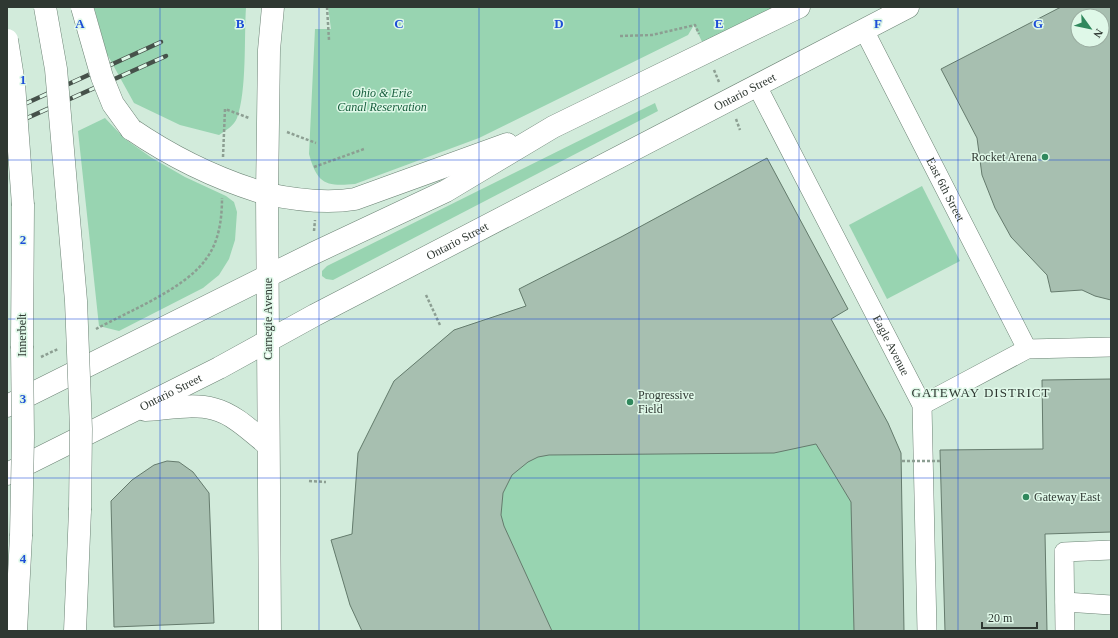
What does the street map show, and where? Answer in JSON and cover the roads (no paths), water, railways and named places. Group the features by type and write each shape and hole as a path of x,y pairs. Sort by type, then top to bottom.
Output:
{"main road":[{"path":"45,7 56,69 76,300 81,429 80,510 75,631"},
{"path":"82,7 102,77 113,104 131,129 166,151 222,178 266,194 313,201 341,201 355,199 553,127"},
{"name":"Carnegie Avenue","path":"270,631 268,277 266,194 269,66 273,7"},
{"path":"7,406 446,191 553,127 799,7"},
{"name":"Ontario Street","path":"7,474 219,368 268,340 908,7"},
{"name":"Innerbelt","path":"7,40 14,84 23,205 28,353 23,437 16,631"},
{"path":"134,411 194,407 214,409 236,420 268,444"}],"street":[{"name":"East 6th Street","path":"864,30 1027,349"},
{"name":"Eagle Avenue","path":"757,86 922,405 927,631"},
{"path":"922,405 1027,349 1111,347"},
{"path":"1065,631 1064,552 1111,550"},
{"path":"1065,602 1111,605"}],"railway":[{"path":"7,112 161,42"},
{"path":"7,127 166,56"}],"place":[{"name":"Rocket Arena","path":"1045,157"},
{"name":"Progressive Field","path":"630,402"},
{"name":"Gateway East","path":"1026,497"}],"district":[{"name":"GATEWAY DISTRICT","path":"981,392"}],"park label":[{"name":"Ohio & Erie Canal Reservation","path":"382,100"}]}
